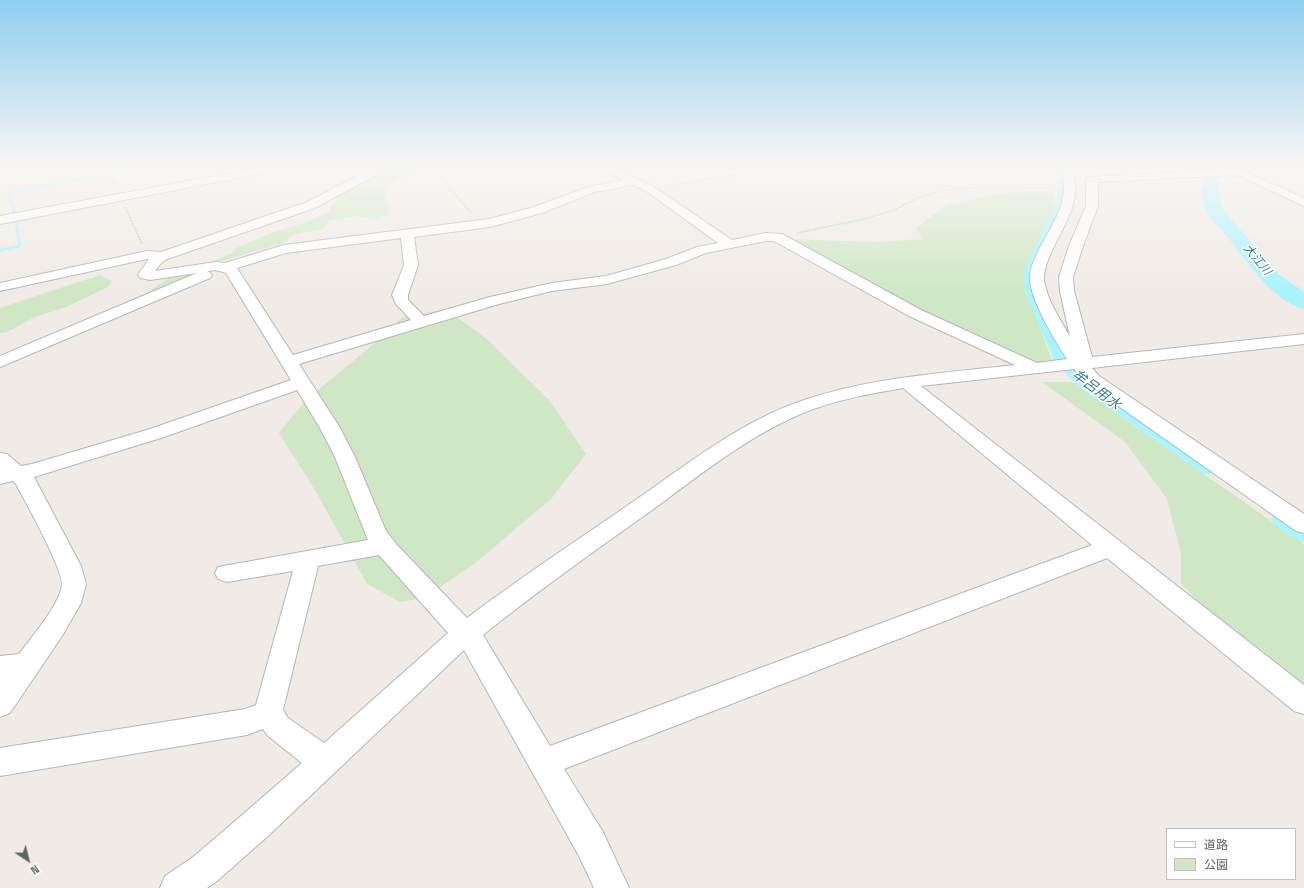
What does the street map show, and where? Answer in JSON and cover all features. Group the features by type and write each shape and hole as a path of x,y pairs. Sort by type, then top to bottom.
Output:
{"street":[{"path":"0,220 61,208"},
{"path":"301,208 162,256 156,260 145,275 150,276 216,266 226,267 231,270 330,428 344,457 376,534 473,642 591,844 612,888"},
{"path":"0,362 226,267 284,249 481,224 542,208"},
{"path":"677,208 729,244"},
{"path":"1064,208 1059,225 1037,272 1037,282 1039,292 1070,353 1093,380 1304,525"},
{"path":"1079,364 1080,349 1078,334 1066,291 1066,277 1076,246 1091,208"},
{"path":"407,234 411,265 402,289 401,301 422,322"},
{"path":"288,362 422,322 536,291 607,280 671,262 702,250 766,237 777,237 915,313 1044,367"},
{"path":"0,287 147,255 162,256"},
{"path":"177,888 237,842 326,762 419,674 465,634 575,553 719,453 756,430 795,410 825,399 864,389 907,382 1304,339"},
{"path":"9,476 157,433 301,382"},
{"path":"907,382 912,388 1304,702"},
{"path":"0,459 9,476 25,480 69,566 74,584 68,603 60,616 13,667 0,704"},
{"path":"227,572 368,550 384,544"},
{"path":"544,764 557,757 1111,547"},
{"path":"268,713 308,559"},
{"path":"268,713 278,727 326,762"},
{"path":"0,762 248,722 268,713"}],"path":[{"path":"126,208 147,255"},
{"path":"468,208 481,224"},
{"path":"777,237 864,219 897,208"}],"green space":[{"path":"331,208 389,208 388,215 375,219 353,216 329,220 324,228 319,230 294,234 284,243 222,261 193,278 157,291 150,290 169,278 232,253 236,248 276,231 308,222 330,211"},
{"path":"942,208 1052,208 1049,223 1037,246 1030,275 1031,303 1055,368 1039,367 919,311 787,239 877,242 923,239 916,228"},
{"path":"100,275 112,281 108,287 66,307 35,317 7,332 0,333 0,308"},
{"path":"446,309 488,340 550,401 586,454 551,499 473,565 424,598 400,602 367,584 315,490 279,433 306,400 376,342 403,317"},
{"path":"1042,382 1072,382 1304,544 1304,685 1215,617 1181,584 1181,553 1167,499 1125,442"}],"waterway":[{"path":"13,208 15,215"},
{"name":"牟呂用水","path":"1058,208 1029,272 1031,292 1062,362 1083,383 1208,469"},
{"name":"大江川","path":"1213,208 1271,278 1304,302"},
{"path":"0,250 20,246 15,219"},
{"name":"牟呂用水","path":"1281,519 1304,535"}]}
